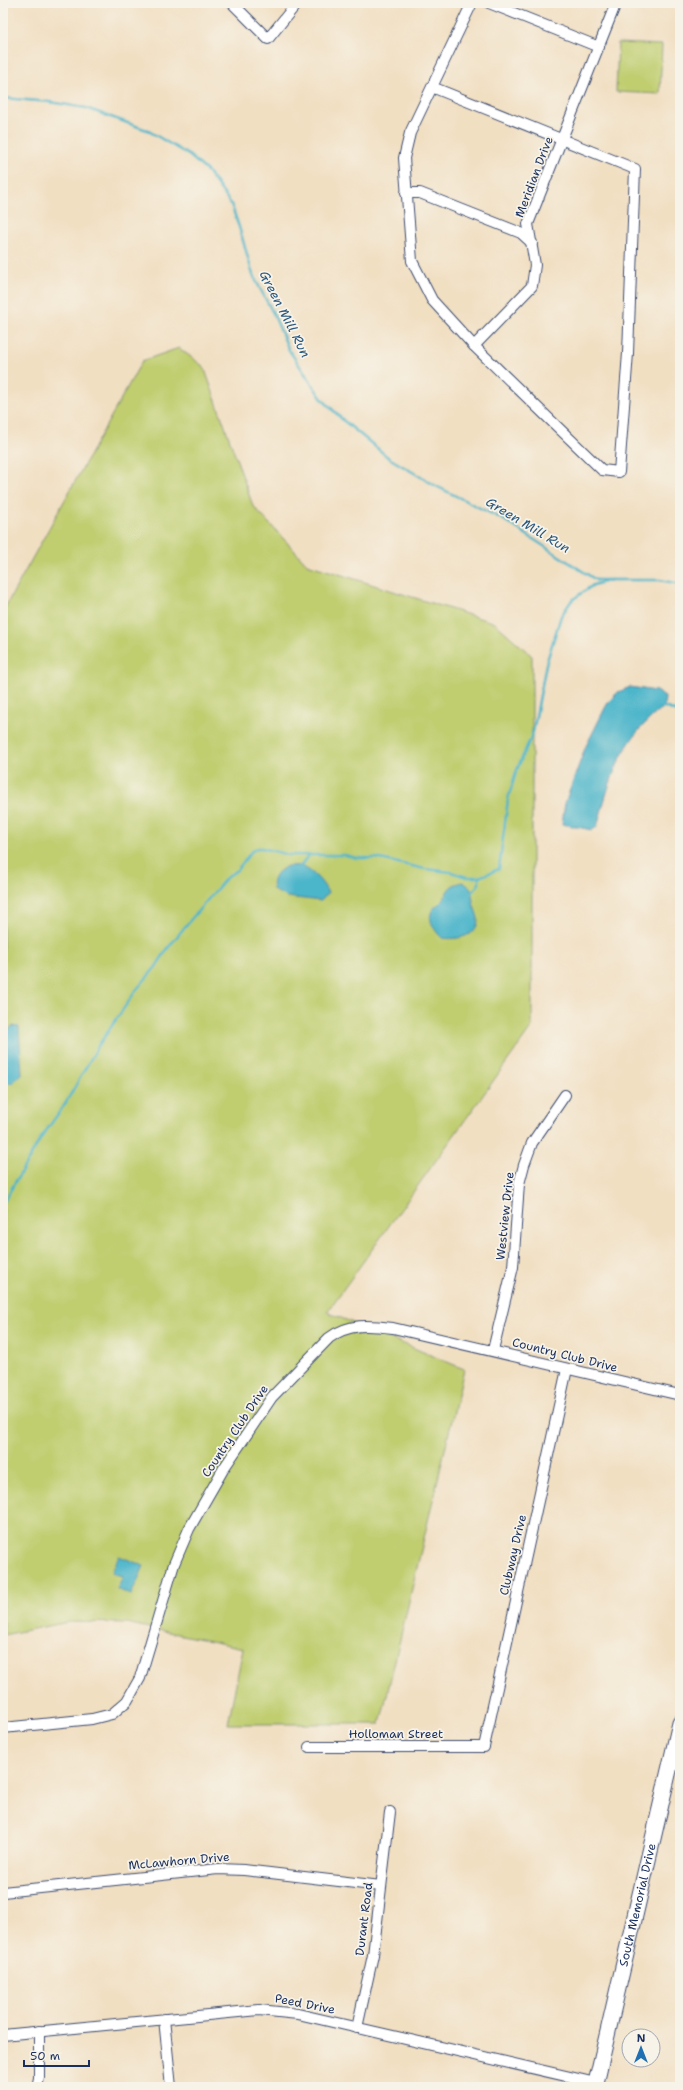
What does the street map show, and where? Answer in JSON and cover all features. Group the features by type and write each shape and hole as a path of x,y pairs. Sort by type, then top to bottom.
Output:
{"main road":[{"name":"South Memorial Drive","path":"596,2085 680,1725"}],"street":[{"path":"232,3 268,38 297,3"},
{"path":"432,87 635,169 628,353 619,472 602,470 474,346 432,300 412,261 404,158 410,133 472,3"},
{"path":"489,3 599,47"},
{"name":"Meridian Drive","path":"474,346 532,286 536,265 528,224 616,3"},
{"path":"406,193 420,193 428,196 521,233 532,243"},
{"name":"Westview Drive","path":"493,1350 513,1268 519,1184 524,1165 536,1137 565,1095"},
{"name":"Country Club Drive","path":"3,1728 92,1720 112,1714 127,1701 140,1678 174,1564 192,1523 224,1468 272,1396 329,1338 348,1327 376,1326 493,1350 680,1395"},
{"name":"Clubway Drive","path":"484,1747 567,1369"},
{"name":"Holloman Street","path":"309,1747 484,1747"},
{"name":"Durant Road","path":"357,2028 371,1968 390,1812"},
{"name":"McLawhorn Drive","path":"3,1892 218,1869 244,1870 381,1886"},
{"name":"Peed Drive","path":"3,2035 260,2010 298,2014 596,2085"},
{"path":"164,2019 171,2087"},
{"path":"37,2087 39,2078 39,2031"}],"green space":[{"path":"618,43 662,45 660,94 616,92"},
{"path":"179,348 204,367 253,506 307,564 495,623 532,656 532,1027 327,1312 464,1369 380,1724 228,1724 243,1648 126,1623 68,1622 3,1635 3,611 142,361"}],"water":[{"path":"630,687 656,691 665,697 664,707 649,720 627,746 619,761 607,792 597,827 592,830 562,824 565,803 585,748 608,702 618,692"},
{"path":"287,866 301,866 309,870 321,881 328,893 321,901 287,897 273,890 273,879"},
{"path":"462,882 468,885 471,890 473,904 478,918 477,924 475,929 466,936 460,938 442,938 432,925 430,917 431,913 442,901 451,887"},
{"path":"13,1026 19,1027 22,1074 12,1083 3,1083 3,1034"},
{"path":"119,1556 144,1566 131,1595 117,1589 123,1577 112,1572"}],"waterway":[{"name":"Green Mill Run","path":"3,98 50,102 86,108 147,130 190,156 208,172 231,204 253,275 273,313 289,350 322,399 344,421 389,458 436,486 504,520 596,580 660,580 680,584"},
{"path":"3,1203 41,1138 65,1104 98,1046 137,989 155,968 168,948 187,924 227,877 237,870 251,852 257,848 262,848 289,855 345,855 356,858 376,858 425,869 451,872 467,877 479,877 499,869 508,799 516,772 533,732 546,664 561,616 572,600 593,585 611,580"},
{"path":"662,706 680,713"},
{"path":"300,867 308,856"},
{"path":"470,894 479,884 479,877"}]}
